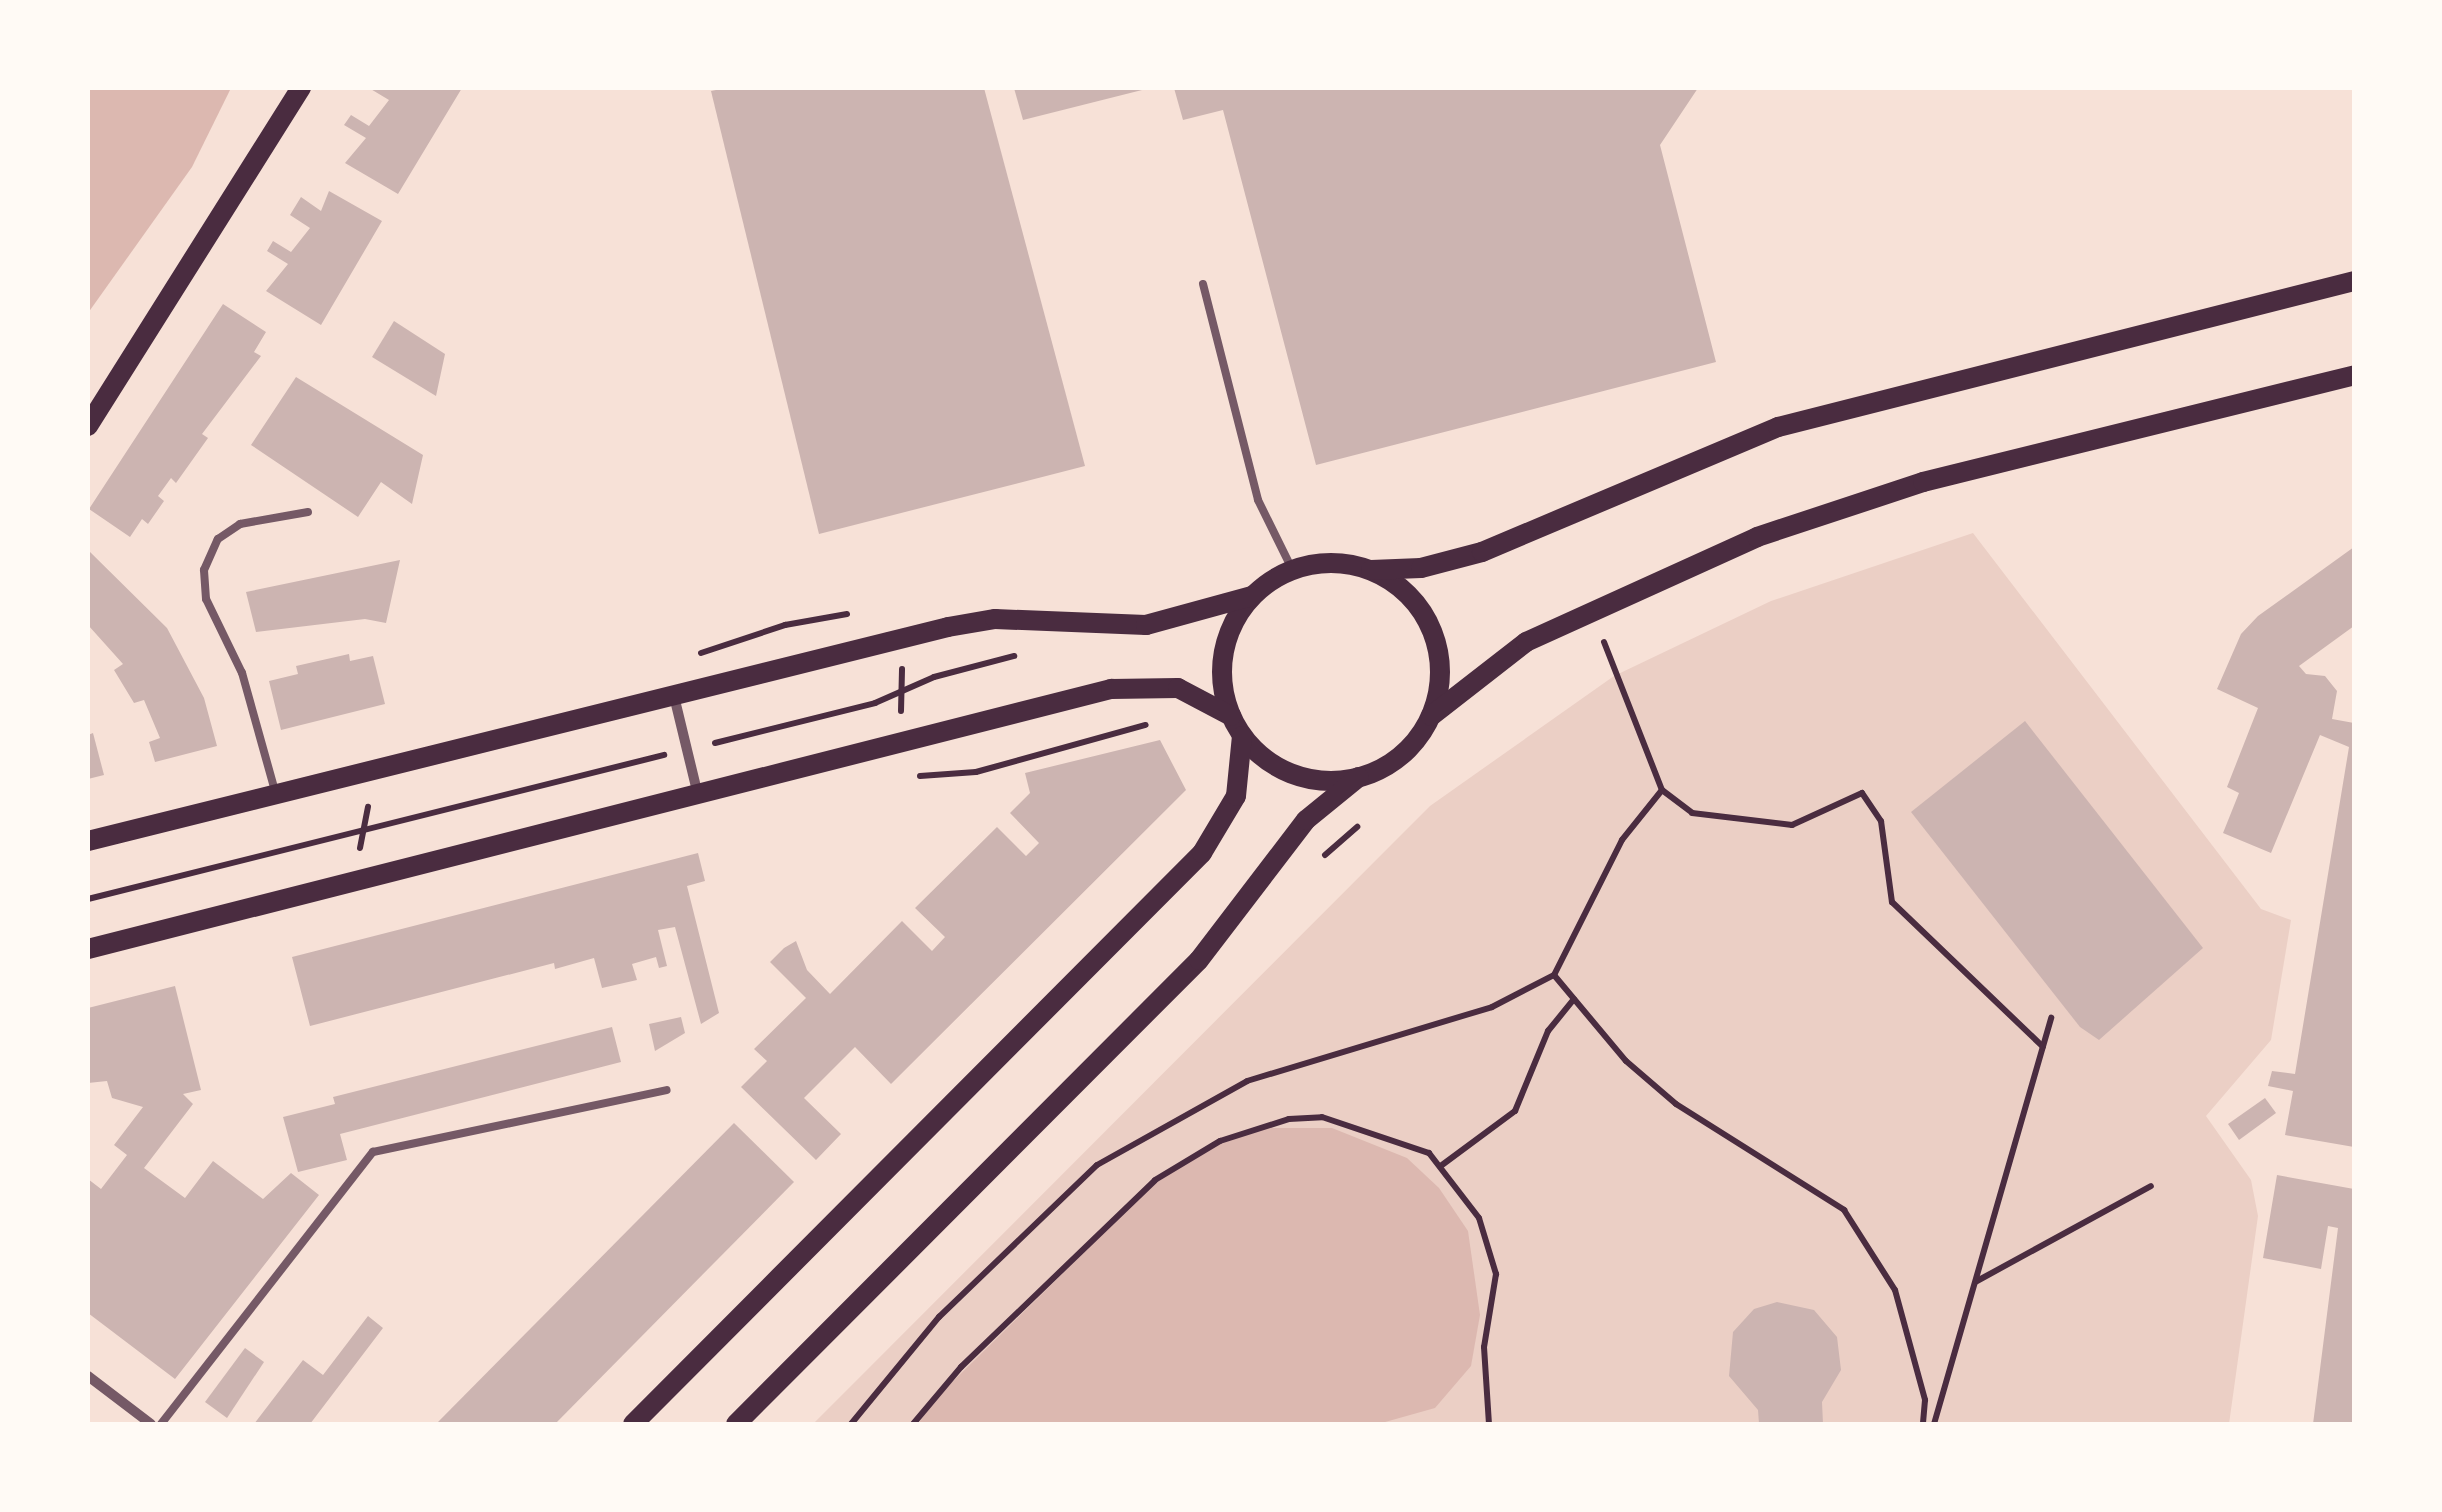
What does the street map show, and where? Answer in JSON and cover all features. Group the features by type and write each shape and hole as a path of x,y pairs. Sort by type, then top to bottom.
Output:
{"main road":[{"path":"88,426 300,88"},
{"path":"88,841 905,638 995,620 1166,622 1252,596 1292,569 1340,562 1372,570 1421,568 1482,552 1778,427 2354,282"},
{"path":"736,1424 1198,960 1306,820 1359,777 1402,755 1431,716 1494,662 1595,610 1757,537 1923,482 2354,376"},
{"path":"1372,570 1402,588 1432,630 1440,665 1431,716"},
{"path":"1252,596 1223,653 1231,716 1242,736 1294,774 1326,781 1359,777"},
{"path":"88,950 903,741 1144,685 1187,691 1231,716"},
{"path":"633,1424 1202,854 1236,796 1242,736"}],"street":[{"path":"674,696 698,795"},
{"path":"88,1376 151,1424"}],"lane":[{"path":"1203,284 1258,500 1292,569"},
{"path":"276,795 248,690 206,598 204,570 228,531 255,519 308,512"},
{"path":"161,1424 373,1152 667,1090"}],"path":[{"path":"1595,610 1614,676 1662,790 1692,814 1792,825 1862,794 1881,821 1892,902 2043,1047"},
{"path":"903,741 900,692 905,638"},
{"path":"88,900 362,826 686,749 900,692 1019,655"},
{"path":"901,777 976,772 1156,722"},
{"path":"358,880 370,771"},
{"path":"850,1424 939,1317 1097,1165 1247,1081 1492,1007 1554,975 1622,840 1662,790"},
{"path":"1554,975 1626,1060 1676,1104 1844,1210 1895,1290 1925,1400 1923,1424"},
{"path":"1442,1165 1515,1111 1548,1031 1574,999"},
{"path":"1934,1424 2051,1018"},
{"path":"913,1424 1038,1291 1186,1158 1255,1128 1322,1117 1400,1139 1442,1165 1494,1249 1494,1312 1484,1347 1489,1424"},
{"path":"1976,1282 2151,1186"}],"shaded area":[{"path":"88,88 231,88 192,167 88,313"},
{"path":"1973,533 2261,909 2291,920 2271,1040 2206,1116 2251,1180 2258,1216 2229,1424 813,1424 1430,806 1614,676 1771,601"},
{"path":"1266,1128 1332,1128 1407,1158 1439,1188 1468,1231 1480,1315 1471,1366 1435,1408 1378,1424 918,1424 937,1397 1157,1181 1216,1144"}],"building":[{"path":"369,88 462,88 398,194 345,163 366,138 344,125 351,115 369,126 389,100"},
{"path":"984,88 1085,466 819,534 711,91"},
{"path":"1014,88 1146,88 1146,89 1023,120"},
{"path":"1174,88 1698,88 1660,145 1716,362 1316,465 1223,110 1183,120"},
{"path":"329,191 382,221 321,325 266,291 288,264 267,251 273,241 291,252 310,228 290,215 301,197 321,211"},
{"path":"223,304 266,332 254,352 261,356 202,434 208,438 176,483 171,478 158,496 164,501 148,524 142,519 130,537 89,509"},
{"path":"394,321 445,354 436,396 372,357"},
{"path":"296,377 423,455 412,504 381,482 358,517 251,445"},
{"path":"2354,547 2354,626 2299,666 2306,674 2325,676 2337,691 2332,719 2354,723 2354,1147 2285,1135 2293,1091 2268,1086 2272,1071 2295,1074 2349,747 2320,735 2271,853 2223,833 2239,793 2227,787 2258,708 2217,689 2241,634 2258,616"},
{"path":"88,550 167,628 204,698 217,746 155,762 149,742 160,738 144,700 134,703 114,670 123,664 88,625"},
{"path":"400,560 386,623 365,619 256,632 246,592"},
{"path":"349,654 350,661 373,656 385,704 281,730 269,681 298,674 296,666"},
{"path":"2025,721 2203,948 2099,1040 2080,1027 1911,812"},
{"path":"93,733 104,775 88,779 88,735"},
{"path":"1160,740 1186,790 891,1084 855,1047 804,1098 841,1134 816,1160 741,1087 767,1061 754,1049 806,998 770,962 784,948 796,941 807,970 830,994 902,921 932,951 945,937 915,908 997,827 1026,856 1039,843 1010,813 1030,793 1025,773"},
{"path":"698,853 705,881 687,886 719,1013 701,1024 675,927 658,930 667,966 659,968 656,957 632,964 637,980 602,988 594,958 555,969 554,963 310,1026 292,957"},
{"path":"175,986 201,1090 183,1094 193,1104 144,1168 185,1198 213,1161 263,1199 291,1173 319,1195 175,1379 88,1313 88,1179 101,1189 127,1155 114,1145 143,1107 112,1098 107,1081 88,1083 88,1008"},
{"path":"681,1017 685,1033 655,1051 649,1024"},
{"path":"612,1027 621,1062 340,1134 347,1160 298,1172 283,1117 335,1104 333,1097"},
{"path":"2265,1098 2276,1113 2239,1140 2228,1124"},
{"path":"734,1123 794,1182 555,1424 436,1424"},
{"path":"2277,1175 2354,1189 2354,1424 2313,1424 2338,1228 2328,1226 2321,1269 2263,1258"},
{"path":"1777,1302 1814,1310 1837,1337 1841,1370 1822,1402 1823,1424 1759,1424 1758,1410 1729,1376 1733,1332 1754,1309"},
{"path":"368,1316 383,1328 310,1424 254,1424 303,1360 323,1375"},
{"path":"245,1348 264,1362 227,1418 205,1402"}]}
